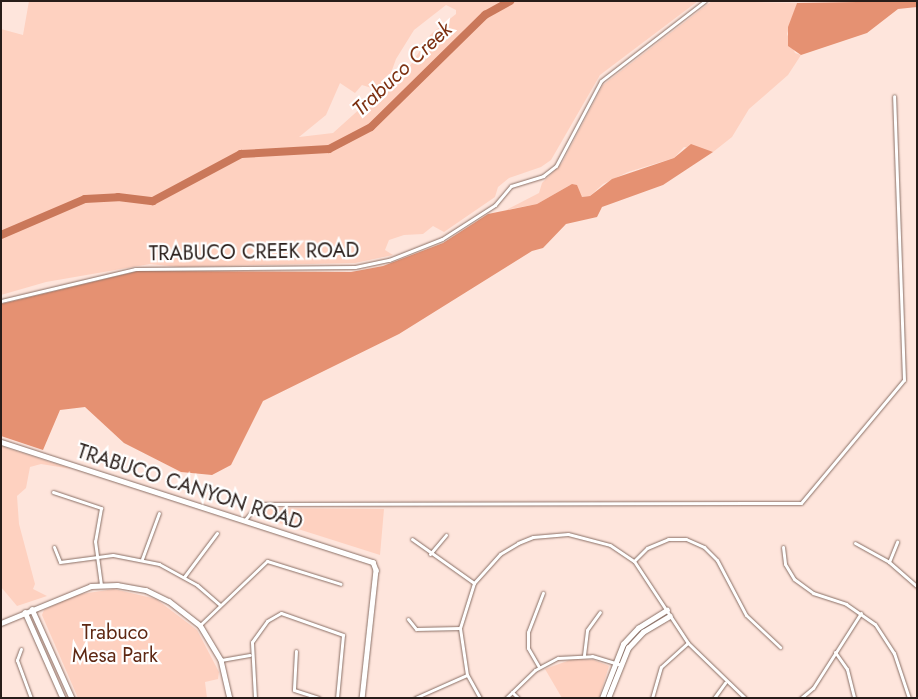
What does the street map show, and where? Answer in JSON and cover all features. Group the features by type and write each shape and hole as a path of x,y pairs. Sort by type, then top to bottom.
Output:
{"main road":[{"name":"TRABUCO CANYON ROAD","path":"1,442 370,561 376,570 362,698"},
{"path":"1,623 70,592 101,585 151,593 174,604 200,625 221,660 230,698"},
{"path":"32,609 72,698"},
{"path":"608,698 623,644 638,628 667,610"},
{"path":"25,612 63,698"},
{"path":"602,698 618,664 643,632 670,616"}],"street":[{"name":"TRABUCO CREEK ROAD","path":"1,301 135,269 355,267 389,260 442,239 495,205 511,186 543,176 556,166 601,81 705,1"},
{"path":"244,521 258,504 801,503 904,380 894,96"},
{"path":"53,492 101,508 95,541 101,585"},
{"path":"142,559 159,513"},
{"path":"184,577 217,533"},
{"path":"480,698 467,675 460,628 474,584 500,554 533,537 553,534 586,536 610,545 634,561 688,643 725,682 745,698"},
{"path":"430,554 446,535"},
{"path":"412,539 430,554 474,584"},
{"path":"634,561 647,548 668,539 686,539 704,547 716,560 746,615 780,647"},
{"path":"889,562 897,542"},
{"path":"855,543 889,562 917,586"},
{"path":"54,547 60,562 98,556 142,559 184,577 220,605"},
{"path":"783,547 784,564 794,579 813,593 861,613 886,638 909,698"},
{"path":"200,625 270,561 341,584"},
{"path":"539,667 528,648 528,632 543,593"},
{"path":"584,655 587,630 600,612"},
{"path":"255,698 250,655 255,635 280,613 343,635 337,698"},
{"path":"801,698 813,688 834,652 861,613"},
{"path":"408,619 416,629 460,628"},
{"path":"652,698 661,667 688,643"},
{"path":"21,649 16,660 31,698"},
{"path":"296,651 294,690 319,698"},
{"path":"834,652 847,669 854,698"},
{"path":"221,660 250,655"},
{"path":"506,698 539,667 558,658 584,655 618,664"},
{"path":"415,698 467,675"},
{"path":"714,698 725,682"},
{"path":"512,692 518,698"}],"green space":[{"path":"29,1 698,1 600,75 551,160 541,167 509,178 498,187 495,197 444,232 433,226 423,234 404,235 389,240 385,250 393,255 355,263 179,267 150,264 46,282 1,295 1,29 23,35","holes":["446,5 456,10 456,14 431,34 396,87 363,106 333,133 299,137 326,115 340,83 355,93 362,85 378,90 386,87 396,59 414,30"]},
{"path":"712,1 797,3 787,34 795,53 801,55 788,75 749,109 732,137 713,152 684,147 674,158 628,172 603,184 590,196 582,197 570,185 537,204 506,210 539,193 542,183 562,163 603,85"},
{"path":"1,446 72,469 41,464 30,467 26,488 17,496 19,524 35,584 33,589 47,596 17,606 1,587"},
{"path":"259,508 384,509 380,555 257,516"},
{"name":"Trabuco Mesa Park","path":"114,589 156,599 197,630 219,672 218,679 205,682 207,698 78,698 42,615 44,610 75,595"},
{"path":"573,659 594,660 609,666 599,698 562,698 545,669"}],"shaded area":[{"path":"917,1 917,7 898,9 867,33 801,55 788,46 788,27 797,3"},
{"path":"691,144 713,152 663,185 602,207 597,217 566,224 543,248 532,251 399,334 263,401 231,465 212,475 181,472 124,443 85,407 60,410 43,450 1,436 1,304 138,271 351,272 383,266 443,243 488,214 537,204 572,184 577,185 582,197 590,196 612,179 674,158"}],"waterway":[{"name":"Trabuco Creek","path":"1,235 85,199 118,197 153,201 241,154 329,149 371,127 485,15 510,1"}]}
